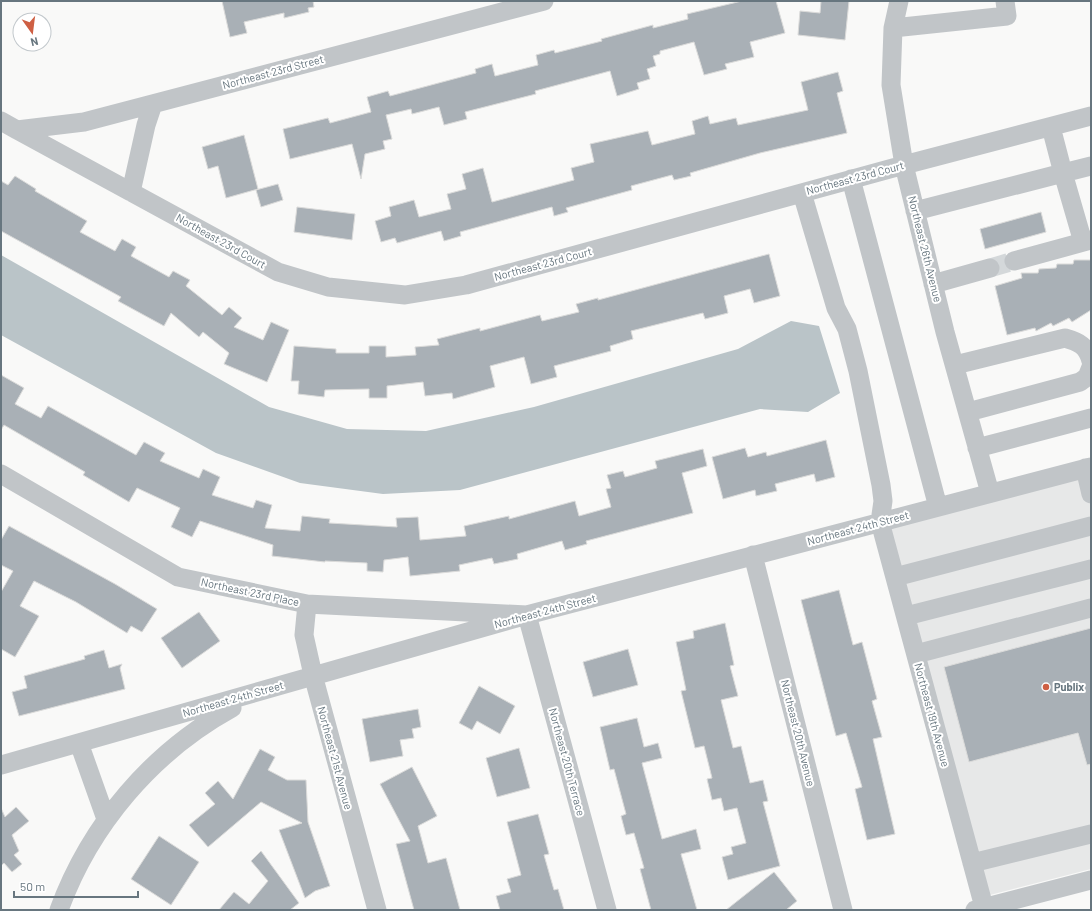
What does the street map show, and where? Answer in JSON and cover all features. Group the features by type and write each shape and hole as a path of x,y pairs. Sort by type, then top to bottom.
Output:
{"street":[{"name":"Northeast 23rd Street","path":"18,130 84,122 544,1"},
{"name":"Northeast 26th Avenue","path":"899,1 893,28 891,85 904,165 954,365 990,493"},
{"path":"893,28 1007,16 1005,1"},
{"path":"131,192 146,125 153,104"},
{"name":"Northeast 23rd Court","path":"18,130 278,272 328,287 405,294 466,285 852,179 1091,116"},
{"path":"1,121 18,130"},
{"path":"1014,262 1087,241 1063,173 1050,126"},
{"path":"915,211 1091,166"},
{"path":"852,179 938,507"},
{"path":"802,193 836,308 847,329 858,371 881,485 883,501 880,522"},
{"path":"933,284 990,268"},
{"path":"954,365 1065,338 1081,345 1088,351 1091,361"},
{"path":"968,412 1080,382 1087,377 1091,371 1091,367"},
{"path":"977,448 1091,418"},
{"path":"1088,467 1091,494"},
{"name":"Northeast 24th Street","path":"2,759 79,743 527,615 1088,467"},
{"name":"Northeast 23rd Place","path":"1,474 178,577 307,604 527,615"},
{"name":"Northeast 19th Avenue","path":"880,522 972,864 979,909"},
{"path":"895,577 1091,526"},
{"name":"Northeast 20th Avenue","path":"753,556 843,910"},
{"path":"906,616 1091,569"},
{"name":"Northeast 21st Avenue","path":"307,604 304,635 372,908"},
{"path":"916,654 1091,608"},
{"name":"Northeast 20th Terrace","path":"527,615 607,910"},
{"path":"58,910 69,881 106,819 130,789 167,752 209,720 274,687"},
{"path":"79,743 106,819"},
{"path":"972,864 1091,834"},
{"path":"979,909 1028,903 1091,880"}],"shaded area":[{"path":"1,255 269,407 347,429 426,431 534,407 738,349 791,321 819,326 840,393 808,412 760,409 460,490 383,494 300,483 216,453 1,335"},
{"path":"1091,474 1091,869 986,896 887,527"}],"building":[{"path":"222,1 313,1 314,7 308,8 309,12 284,18 284,13 244,22 247,33 230,37"},
{"path":"742,1 776,1 785,33 750,42 754,57 725,64 727,69 704,75 694,42 660,51 660,54 653,56 656,66 647,69 650,79 637,83 639,89 617,96 610,71 535,91 536,94 465,112 467,119 444,125 439,107 412,114 411,109 386,115 392,139 383,141 385,149 365,154 361,179 352,144 290,159 283,129 328,118 330,123 371,112 367,97 388,91 390,96 476,73 475,69 492,64 495,76 538,65 536,55 554,50 555,53 602,41 601,39 653,25 653,28 688,19 687,14"},
{"path":"821,1 849,1 845,40 798,35 800,11 820,13"},
{"path":"838,72 843,91 837,93 847,133 760,153 690,173 691,176 674,180 672,175 631,186 632,190 566,208 568,212 554,216 552,207 460,232 461,236 444,241 441,231 397,243 395,238 381,242 375,221 391,216 389,207 414,200 419,217 451,209 447,194 466,189 462,174 483,168 492,202 574,180 571,168 594,162 590,144 648,131 652,145 695,134 692,121 708,116 710,124 736,118 738,125 808,110 801,82"},
{"path":"244,135 258,189 226,198 218,166 208,169 202,147"},
{"path":"15,176 36,189 35,191 87,221 80,232 115,251 122,239 136,247 131,256 169,277 173,271 190,280 186,286 222,315 229,307 242,318 234,327 263,340 271,322 289,330 267,382 224,364 229,353 203,332 199,337 171,313 164,326 118,301 121,297 1,231 1,181 8,185"},
{"path":"278,184 283,200 261,207 256,190"},
{"path":"297,207 355,214 352,240 294,232"},
{"path":"1041,212 1046,232 985,249 980,229"},
{"path":"769,254 780,296 754,303 750,289 724,296 728,313 705,319 703,313 631,331 633,339 610,346 611,351 554,366 557,377 531,384 524,357 490,366 495,387 453,399 452,393 425,396 423,382 387,386 387,398 369,398 369,389 325,390 324,397 298,394 299,381 291,381 294,346 336,349 336,353 369,353 369,346 386,346 386,357 416,355 415,347 439,345 437,339 480,328 480,331 540,315 542,321 579,312 576,304 598,298 598,300"},
{"path":"1074,260 1091,260 1091,310 1072,322 1069,318 1053,326 1051,323 1036,331 1035,328 1007,335 995,286 1022,278 1021,273 1038,273 1039,269 1056,268 1057,264 1073,264"},
{"path":"1,375 24,388 15,404 41,418 48,406 136,455 144,442 165,453 160,461 199,478 203,469 220,477 212,495 253,508 256,500 272,505 265,528 300,531 302,516 330,519 329,523 397,527 396,518 418,517 420,540 466,536 464,526 509,516 509,519 575,501 579,516 611,507 606,489 611,488 607,475 623,471 625,477 657,468 655,461 703,449 707,466 682,473 693,513 586,541 587,544 565,550 562,541 517,554 518,559 494,564 492,558 459,565 460,571 410,576 408,557 384,560 383,572 367,571 367,563 325,562 272,556 273,545 200,521 192,537 171,527 180,508 137,488 129,502 83,475 85,472 4,425 1,430"},
{"path":"826,440 835,477 816,482 814,474 775,484 777,491 756,496 755,490 723,499 712,457 745,448 748,457 766,452 767,456"},
{"path":"9,526 115,584 157,609 142,632 131,626 127,633 76,602 34,581 20,606 39,616 15,657 1,649 1,592 13,571 1,565 1,540"},
{"path":"839,590 853,645 862,642 877,699 872,701 882,737 873,739 895,834 867,840 855,789 862,787 846,733 836,736 801,600"},
{"path":"199,612 220,641 182,668 161,638"},
{"path":"725,623 734,665 730,666 738,696 721,700 733,748 741,746 750,783 763,780 768,801 763,802 780,866 728,880 722,857 733,854 731,847 746,843 737,808 724,811 721,798 712,800 707,779 712,778 704,746 695,748 681,691 686,690 676,642 694,638 693,631"},
{"path":"1091,628 1091,764 1087,765 1078,733 969,762 944,667"},
{"path":"628,649 638,685 593,697 583,662"},
{"path":"104,650 109,668 122,664 120,668 125,689 19,716 12,692 27,688 24,676 85,659 84,656"},
{"path":"479,686 515,706 500,734 477,721 472,730 459,723"},
{"path":"418,709 421,727 412,729 414,738 400,740 403,756 370,762 362,719"},
{"path":"637,718 644,747 658,743 662,758 642,763 662,839 696,829 701,849 681,854 697,910 651,910 640,869 644,868 634,833 626,835 621,816 626,814 614,769 610,770 600,727"},
{"path":"519,748 530,788 497,797 486,758"},
{"path":"260,749 275,757 268,770 287,780 306,780 308,822 330,886 315,891 305,898 279,830 302,823 261,802 208,847 189,825 215,804 205,793 218,781 233,799"},
{"path":"412,767 437,816 418,826 428,863 446,858 460,910 414,910 396,844 410,841 380,784"},
{"path":"16,807 29,821 12,835 19,851 14,855 22,864 12,872 4,863 1,866 1,808 5,817"},
{"path":"538,814 549,854 544,855 554,890 558,889 564,910 500,910 496,896 511,892 507,879 521,875 507,822"},
{"path":"159,836 199,862 171,905 131,879"},
{"path":"261,851 299,903 290,910 219,910 234,892 249,904 268,881 251,861"},
{"path":"774,872 797,901 786,910 726,910"}],"tunnel":[{"path":"990,268 1014,261"}],"place":[{"name":"Publix","path":"1046,687"}]}
